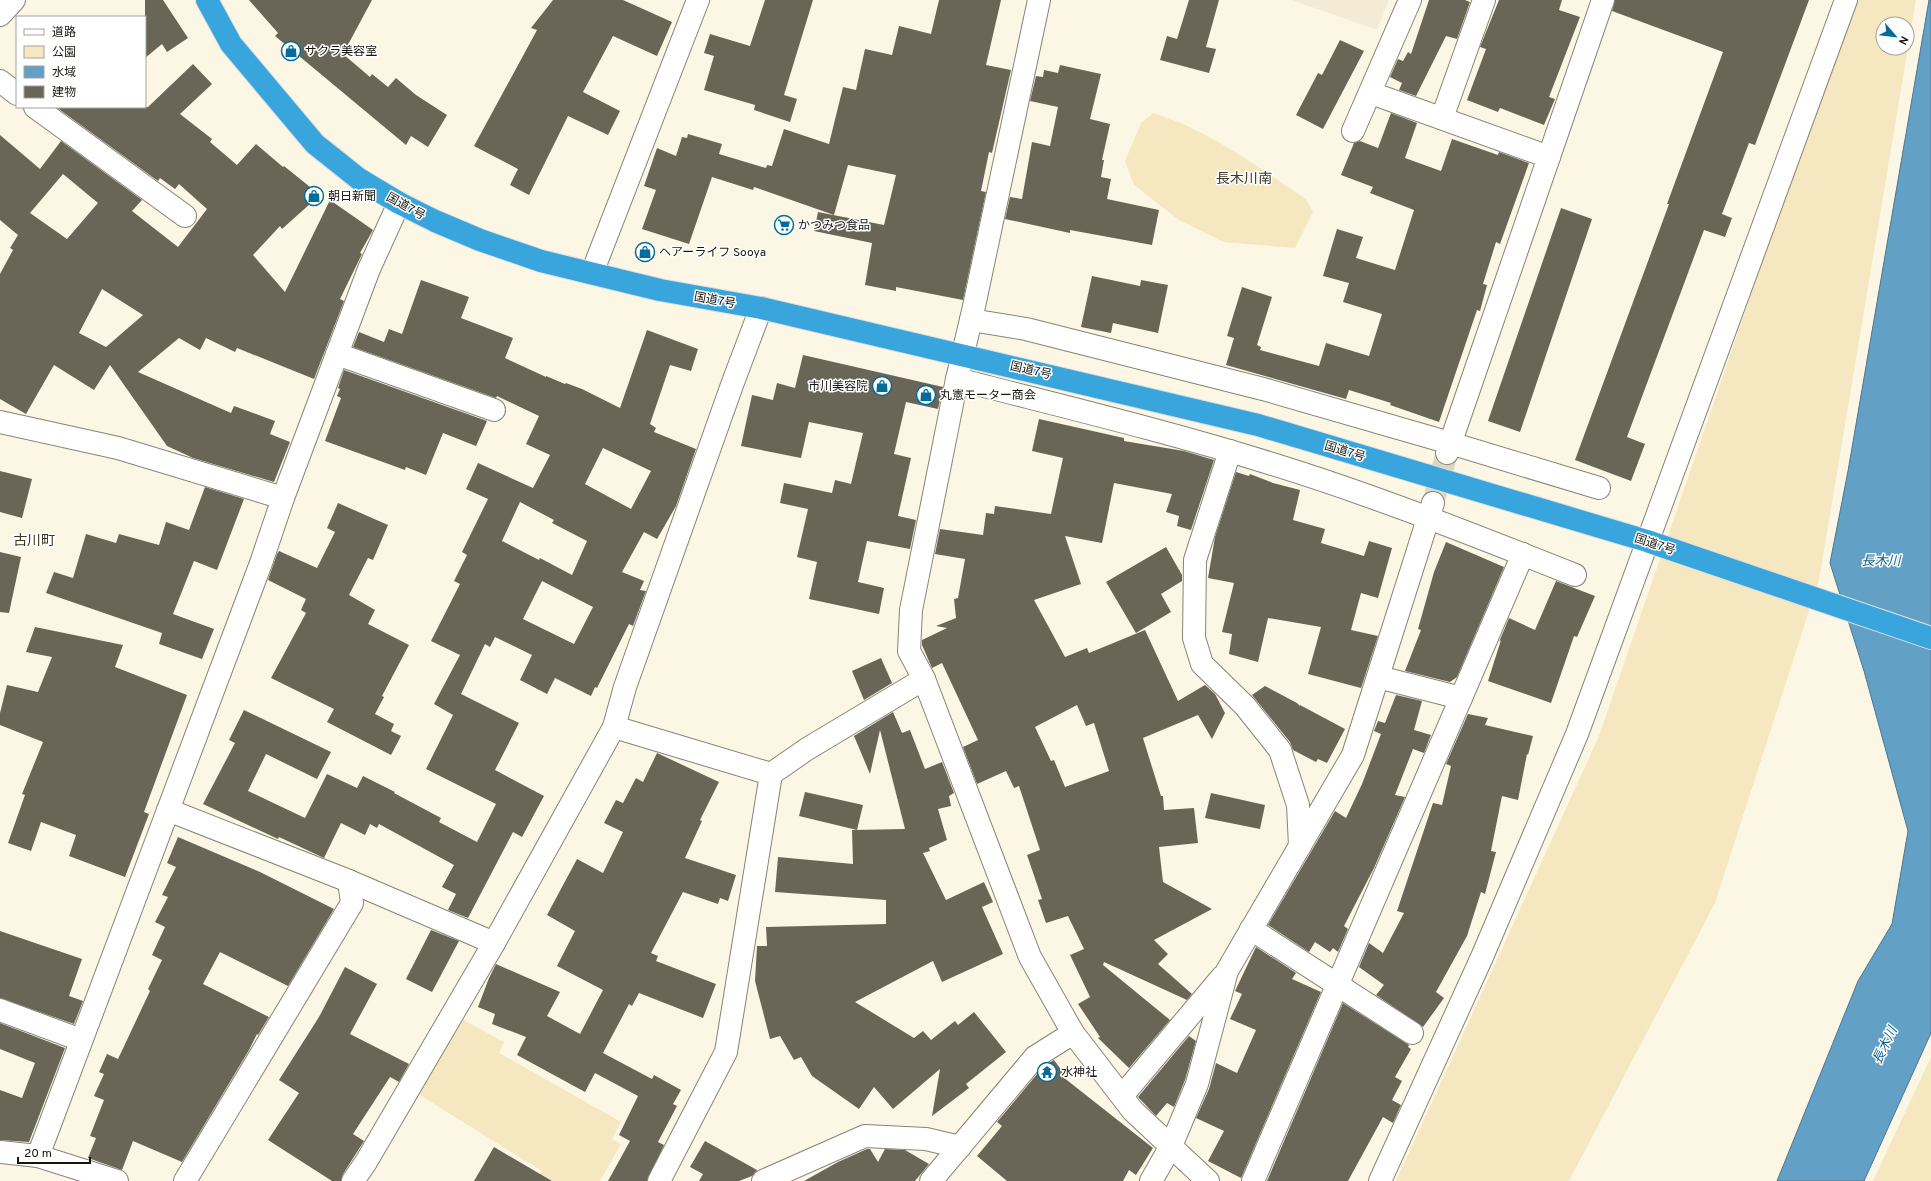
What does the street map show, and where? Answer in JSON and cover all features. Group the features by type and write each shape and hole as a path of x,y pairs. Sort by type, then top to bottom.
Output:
{"highway":[{"name":"国道7号","path":"207,0 231,44 315,144 359,178 399,203 435,221 480,240 541,261 660,290 761,308 1258,424 1647,541 1931,638"}],"street":[{"path":"0,15 14,0"},
{"path":"592,273 698,0"},
{"path":"1039,0 971,320 957,379 911,610 909,651 924,679 1030,957 1073,1033 1133,1110 1208,1181"},
{"path":"1353,131 1371,93 1410,0"},
{"path":"1442,118 1484,0"},
{"path":"1448,448 1603,0"},
{"path":"1380,1181 1482,957 1577,734 1846,0"},
{"path":"0,81 16,93"},
{"path":"1371,93 1549,157"},
{"path":"37,108 185,216"},
{"path":"38,1156 261,563 283,498 369,269 399,203"},
{"path":"353,1181 366,1162 494,943 614,727 625,687 732,385 761,308"},
{"path":"971,320 1026,329 1263,389 1448,448 1599,488"},
{"path":"337,354 494,410"},
{"path":"957,379 1147,427 1431,510 1523,554 1575,575"},
{"path":"0,422 118,448 283,498"},
{"path":"1230,452 1194,560 1194,638 1202,664 1245,706 1280,750 1298,805 1300,846"},
{"path":"1122,1096 1227,971 1353,755 1431,510"},
{"path":"1253,1181 1523,554"},
{"path":"1378,677 1461,698"},
{"path":"659,1181 726,1052 771,774 808,749 924,679"},
{"path":"614,727 771,774"},
{"path":"168,810 349,881 494,943"},
{"path":"185,1181 352,903 349,881"},
{"path":"1251,929 1338,983 1412,1033"},
{"path":"1151,1181 1171,1146 1197,1084 1227,971"},
{"path":"0,1010 81,1040"},
{"path":"930,1181 1035,1057 1073,1033"},
{"path":"763,1181 866,1136 926,1138 960,1147"},
{"path":"0,1152 38,1156 82,1176 116,1181"}],"shaded area":[{"path":"1292,0 1389,0 1377,30"}],"green space":[{"path":"1855,0 1916,0 1913,16 1875,16 1875,56 1907,56 1819,580 1715,903 1569,1181 1396,1181 1599,736 1797,161"},
{"path":"1153,113 1174,120 1213,139 1251,162 1306,199 1313,212 1295,248 1224,242 1179,220 1134,185 1125,161 1141,123"},
{"path":"460,1018 504,1042 499,1053 621,1122 612,1139 621,1144 600,1181 536,1181 542,1171 418,1094"},
{"path":"1931,1057 1931,1181 1873,1181"}],"water":[{"name":"長木川","path":"1929,0 1931,0 1931,1033 1864,1181 1777,1181 1858,981 1892,924 1908,831 1864,671 1830,563 1848,471"}],"building":[{"path":"145,0 163,0 188,38 167,52 162,44 146,57"},
{"path":"249,0 372,0 343,54 370,77 372,74 388,87 396,78 416,95 447,115 428,147 411,136 406,145 275,36 278,33"},
{"path":"553,0 623,0 672,22 657,56 613,36 583,92 620,111 608,135 568,116 529,195 510,185 518,169 474,146 537,30 531,28"},
{"path":"765,0 813,0 784,95 797,99 790,122 754,110 755,105 704,90 714,56 704,53 710,34 750,46"},
{"path":"939,0 1001,0 986,65 1011,70 992,153 989,152 981,191 986,192 963,300 896,287 896,291 865,285 872,243 814,231 818,212 884,225 896,175 848,165 834,215 754,187 753,190 712,177 689,244 642,229 656,190 644,186 657,148 676,156 682,137 687,138 688,134 722,144 719,154 766,168 767,165 772,166 784,129 829,144 843,87 856,90 865,49 892,55 899,26 931,34"},
{"path":"1189,0 1219,0 1206,47 1216,49 1209,73 1160,60 1167,36 1177,39"},
{"path":"1429,0 1465,0 1470,2 1457,39 1446,36 1416,96 1399,90 1402,83 1390,77 1398,59 1403,61 1408,52 1411,54"},
{"path":"1499,0 1562,0 1559,10 1580,17 1549,97 1555,99 1544,125 1500,108 1498,112 1467,100 1486,49 1480,47"},
{"path":"1615,0 1809,0 1755,145 1749,143 1722,214 1732,218 1725,237 1704,230 1627,437 1645,444 1631,481 1575,460 1723,52 1612,11"},
{"path":"1340,40 1364,51 1323,129 1296,115 1318,73 1322,75"},
{"path":"193,64 212,84 180,114 212,139 210,142 237,165 256,144 320,195 282,229 280,226 253,255 285,292 330,200 373,230 360,253 362,254 340,299 344,301 314,379 237,348 235,352 206,338 200,350 179,338 138,372 231,413 234,406 275,421 270,434 290,442 274,482 193,458 167,446 110,365 94,390 54,365 26,414 0,399 0,274 13,250 10,248 18,235 0,220 0,135 40,169 61,141 142,200 132,211 178,247 207,209 179,184 175,189 160,178 158,181 57,108 148,107","holes":["63,174 98,203 67,239 30,213","102,289 143,315 106,347 79,333"]},
{"path":"1060,65 1101,74 1090,119 1110,124 1102,160 1104,160 1101,177 1111,179 1107,199 1159,210 1152,245 1070,230 1070,233 1005,219 1010,197 1022,199 1032,142 1050,146 1058,107 1030,101 1036,76 1043,77 1044,70 1058,73"},
{"path":"1391,113 1417,123 1405,158 1441,171 1452,139 1498,155 1499,152 1529,163 1500,244 1496,242 1483,284 1487,285 1480,311 1477,310 1439,422 1390,405 1391,403 1349,390 1346,399 1226,365 1234,338 1227,336 1242,287 1272,297 1257,345 1261,347 1260,350 1319,366 1326,343 1369,356 1382,314 1343,302 1349,283 1323,276 1337,229 1363,237 1356,258 1395,270 1414,210 1370,193 1373,187 1341,175 1354,143 1360,141 1378,148"},
{"path":"1561,208 1592,219 1520,432 1488,421"},
{"path":"1092,276 1140,286 1141,280 1168,285 1158,333 1113,323 1111,333 1081,327"},
{"path":"421,280 469,297 461,318 513,338 505,358 546,377 582,389 620,408 647,330 698,349 691,371 670,365 650,424 656,428 654,432 696,449 676,506 657,539 644,532 622,572 644,581 640,590 646,591 633,626 629,624 597,688 595,687 591,696 555,678 547,694 520,680 532,655 495,637 490,647 485,644 461,694 519,723 495,770 544,796 522,837 513,832 468,918 448,910 456,894 442,887 454,865 379,824 377,828 370,824 365,835 341,823 324,858 279,837 278,839 203,804 235,743 229,740 244,710 331,752 317,779 266,754 248,791 305,818 327,774 357,788 363,776 441,818 439,822 477,842 496,804 426,769 453,715 434,704 460,655 431,641 460,584 454,581 467,555 462,552 488,499 466,489 478,463 533,488 550,455 526,444 539,416 497,396 496,398 353,347 359,332 384,342 389,329 402,334","holes":["603,448 651,471 631,509 585,484","520,502 554,520 552,523 587,541 572,575 540,558 539,560 502,541","542,581 593,607 574,644 523,619"]},
{"path":"803,355 943,387 938,409 906,402 894,454 911,458 898,516 916,520 910,549 867,541 858,582 884,588 879,614 809,599 817,562 797,557 808,509 780,503 784,483 832,493 835,480 851,484 863,433 809,422 801,458 741,446 752,395 773,400 777,383 795,388"},
{"path":"344,370 487,421 476,446 443,433 426,475 406,467 405,470 325,441 341,398 337,396"},
{"path":"1039,419 1124,438 1124,441 1184,451 1214,460 1191,530 1177,526 1179,516 1166,512 1172,494 1114,483 1102,543 1065,536 1081,584 1034,600 1065,657 1087,648 1089,653 1145,630 1178,701 1205,685 1215,694 1225,713 1212,739 1198,715 1143,738 1161,796 1163,796 1164,810 1194,808 1198,843 1159,847 1163,882 1212,909 1154,940 1168,954 1158,964 1192,994 1187,1000 1104,962 1103,965 1170,1020 1129,1068 1098,1038 1100,1037 1078,1004 1090,997 1070,955 1084,949 1068,916 1046,923 1038,900 1042,899 1027,855 1040,850 1019,786 1014,788 1006,771 977,784 963,747 978,740 942,663 932,668 922,645 922,640 947,628 936,626 956,618 954,599 958,598 965,559 935,554 940,529 983,535 986,513 994,514 995,506 1051,514 1063,458 1032,451","holes":["1077,705 1086,726 1094,723 1109,771 1065,787 1054,760 1051,761 1035,727"]},
{"path":"0,471 32,479 22,518 0,512"},
{"path":"1236,472 1249,476 1250,474 1273,483 1300,490 1293,520 1325,529 1321,543 1364,556 1369,541 1392,548 1378,598 1361,593 1351,630 1378,636 1361,688 1308,674 1321,627 1268,618 1258,662 1229,654 1232,634 1222,632 1234,583 1208,578 1215,537"},
{"path":"205,487 244,499 217,570 194,561 173,614 214,629 202,659 159,644 162,633 46,593 54,572 73,578 86,534 116,543 119,534 159,545 166,522 189,530"},
{"path":"338,503 388,525 373,560 368,558 349,595 375,610 368,624 409,645 382,696 384,697 375,714 394,724 391,731 401,736 391,755 327,722 334,709 271,678 306,613 301,610 306,599 268,580 277,554 279,551 317,568 335,532 327,528"},
{"path":"1446,542 1504,567 1457,677 1450,682 1405,671 1421,630 1418,629 1434,572"},
{"path":"1166,547 1182,575 1182,581 1161,594 1171,612 1136,633 1106,582"},
{"path":"0,552 21,557 9,613 0,612"},
{"path":"1556,581 1595,596 1577,637 1574,636 1551,703 1488,681 1501,640 1499,642 1509,618 1535,630"},
{"path":"35,627 123,645 115,667 187,695 144,812 149,814 125,877 69,856 76,835 41,822 31,851 8,843 25,795 22,794 43,742 0,725 0,713 7,685 38,692 52,657 26,652"},
{"path":"881,658 892,683 864,700 852,671"},
{"path":"1265,686 1345,729 1327,763 1318,759 1316,762 1293,750 1290,742 1252,695"},
{"path":"1396,695 1422,701 1414,730 1431,735 1424,753 1413,749 1395,795 1405,797 1374,868 1344,926 1348,929 1338,952 1333,948 1330,952 1315,942 1309,952 1268,925 1335,811 1346,818 1362,784 1381,734 1374,731 1378,721 1385,723"},
{"path":"893,712 902,733 910,730 925,769 942,762 954,793 949,796 951,806 938,809 947,840 929,848 930,851 923,853 946,900 984,882 993,902 982,907 1003,954 942,982 933,961 855,1002 914,1038 923,1031 931,1040 955,1021 958,1025 974,1012 1006,1052 966,1084 969,1088 932,1116 940,1069 893,1109 874,1087 859,1109 812,1076 801,1057 794,1060 780,1036 770,1039 755,981 757,946 767,946 766,927 886,924 886,900 775,892 778,857 853,864 852,830 905,829 880,730 870,774 854,736"},
{"path":"1468,714 1488,718 1485,725 1533,736 1528,755 1527,754 1518,800 1502,796 1491,851 1496,852 1485,894 1481,892 1467,936 1436,992 1444,998 1423,1027 1376,995 1384,985 1359,967 1369,943 1383,953 1404,913 1397,911 1433,803 1442,805 1451,766 1446,764"},
{"path":"657,753 719,782 700,820 702,821 685,858 736,875 728,901 720,898 718,904 683,892 651,953 658,956 656,961 716,984 703,1018 639,993 632,1006 629,1004 603,1053 652,1079 654,1075 681,1090 673,1104 677,1106 658,1142 664,1145 647,1181 608,1181 630,1141 619,1135 638,1096 595,1073 585,1092 517,1055 526,1037 492,1024 495,1014 478,1007 496,964 560,992 547,1016 580,1034 603,990 557,966 575,931 547,915 577,859 603,873 623,832 604,823 616,800 623,803 636,778 643,782"},
{"path":"805,792 863,805 857,830 799,816"},
{"path":"1211,793 1265,805 1260,829 1205,818"},
{"path":"178,837 260,872 334,909 288,986 220,952 203,984 269,1017 258,1035 257,1034 182,1162 133,1141 122,1170 88,1158 96,1138 90,1136 104,1100 94,1096 104,1074 99,1072 107,1054 118,1059 150,991 148,989 162,960 152,955 165,927 155,922 168,897 162,895 176,867 167,863"},
{"path":"431,930 459,941 432,992 406,979"},
{"path":"0,931 82,959 69,996 83,1001 74,1024 0,998"},
{"path":"1256,947 1296,973 1292,979 1321,992 1241,1178 1208,1161 1224,1131 1196,1118 1209,1089 1216,1063 1237,1073 1256,1030 1230,1019 1242,994 1235,991"},
{"path":"345,967 377,984 350,1034 409,1064 399,1082 390,1077 353,1134 364,1141 343,1174 341,1181 332,1181 268,1140 299,1093 279,1080 319,1017"},
{"path":"1343,1003 1409,1045 1408,1047 1411,1049 1395,1077 1402,1081 1392,1100 1401,1105 1393,1123 1383,1117 1348,1181 1267,1181"},
{"path":"0,1023 65,1048 29,1142 0,1140 0,1090 22,1098 35,1063 0,1049"},
{"path":"1189,1036 1196,1041 1185,1080 1174,1107 1167,1103 1156,1116 1138,1097"},
{"path":"1054,1060 1065,1075 1063,1077 1153,1148 1136,1175 1129,1170 1123,1181 1007,1181 977,1156 1002,1126 997,1122 1043,1067"},
{"path":"705,1141 757,1170 752,1176 739,1181 699,1181 703,1174 690,1167"},
{"path":"494,1147 552,1181 474,1181"},
{"path":"870,1149 878,1162 885,1149 905,1150 929,1164 915,1181 804,1181 838,1162"}],"tunnel":[{"path":"1433,503 1447,453"}],"place":[{"name":"サクラ美容室","path":"291,51"},
{"name":"朝日新聞","path":"314,196"},
{"name":"かつみつ食品","path":"784,225"},
{"name":"ヘアーライフ Sooya","path":"645,252"},
{"name":"市川美容院","path":"882,386"},
{"name":"丸憲モーター商会","path":"926,395"},
{"name":"水神社","path":"1047,1072"}],"district":[{"name":"長木川南","path":"1244,178"},
{"name":"古川町","path":"34,540"}]}
